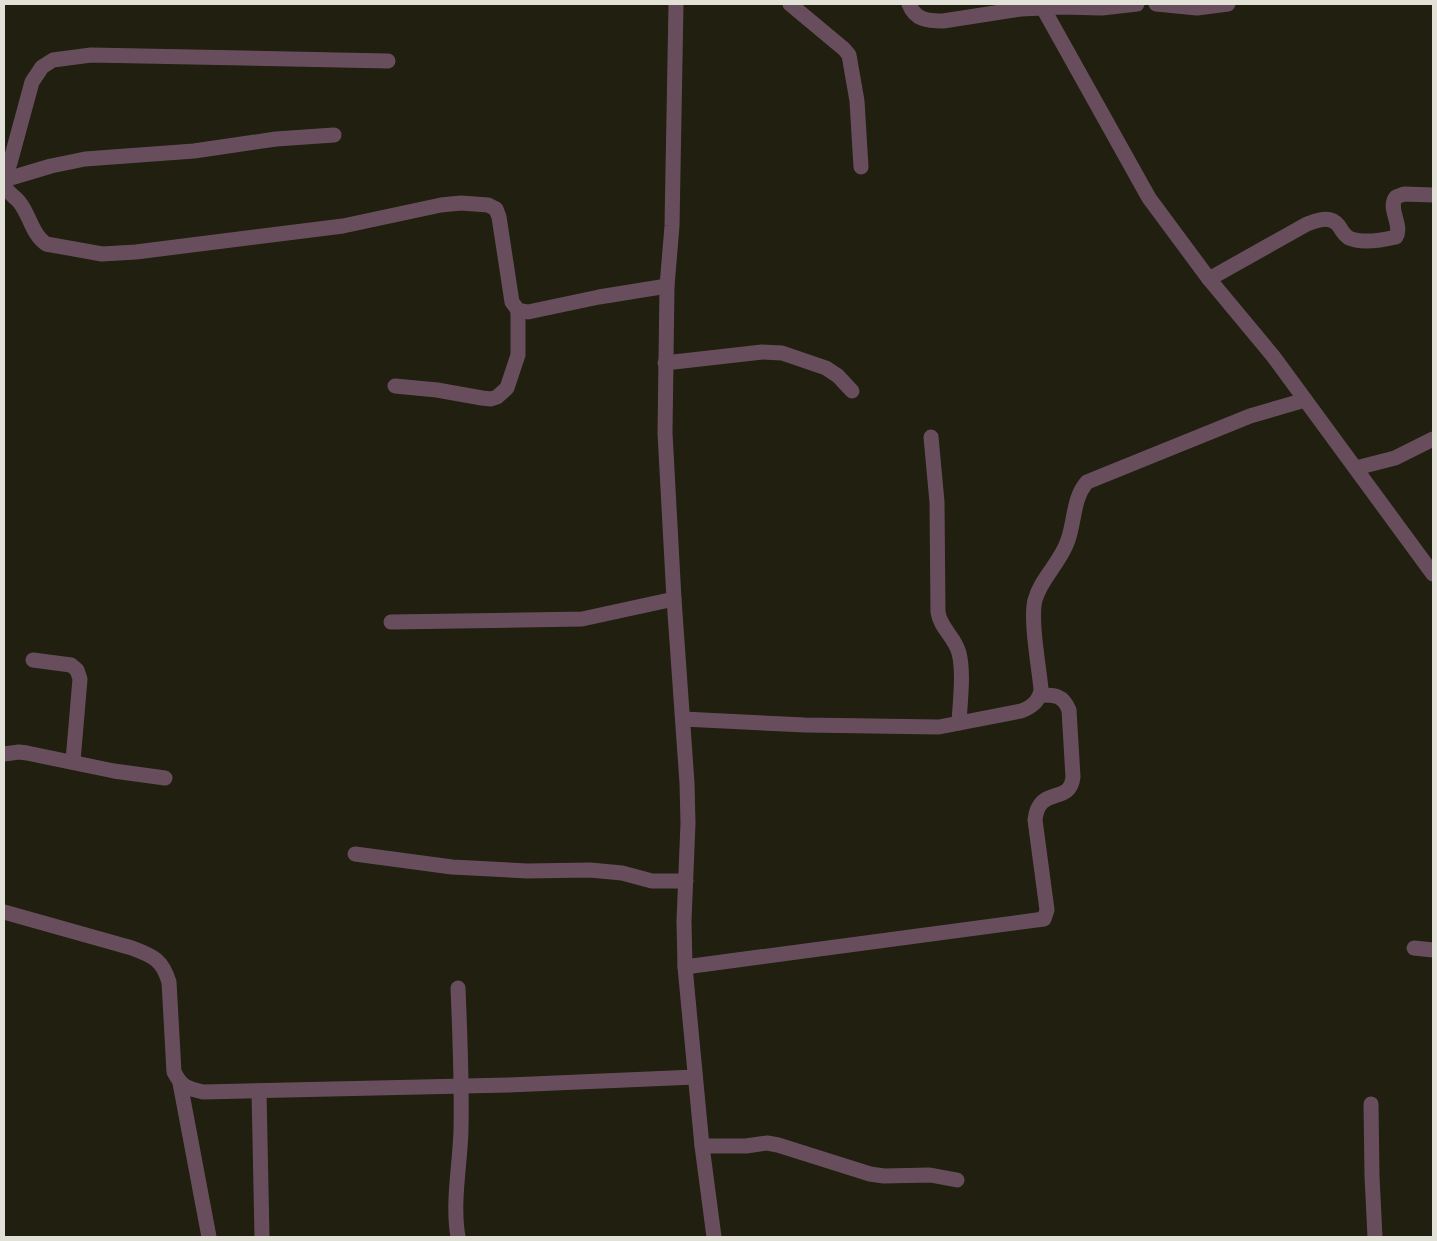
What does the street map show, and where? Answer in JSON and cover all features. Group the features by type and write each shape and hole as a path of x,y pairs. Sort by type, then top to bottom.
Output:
{"street":[{"path":"676,4 672,226 665,363 665,433 688,823 684,921 685,967 702,1146 714,1237"},
{"path":"790,4 849,55 857,101 861,167"},
{"path":"909,4 914,14 921,19 930,21 943,21 1022,9 1102,8 1137,4"},
{"path":"1156,4 1198,8 1228,4"},
{"path":"1043,8 1149,198 1209,279 1273,356 1433,574"},
{"path":"4,178 10,163 32,82 42,67 53,60 91,55 388,61"},
{"path":"4,178 85,159 194,151 276,139 334,135"},
{"path":"4,185 8,192 18,200 39,239 46,244 102,254 136,252 343,226 441,205 461,203 488,205 496,209 499,217 512,302 518,310 518,355 506,388 498,397 482,398 437,390 395,386"},
{"path":"1209,279 1307,224 1318,220 1327,218 1334,220 1346,235 1357,240 1396,237 1398,231 1393,205 1396,197 1404,194 1433,195"},
{"path":"518,310 528,312 599,297 668,286"},
{"path":"665,363 762,352 782,353 826,368 838,376 852,391"},
{"path":"683,719 806,725 939,727 1021,711 1031,707 1040,695 1033,613 1035,600 1046,578 1064,550 1073,525 1075,505 1080,490 1087,482 1250,416 1305,400"},
{"path":"931,437 937,502 938,612 939,621 951,636 959,654 961,668 959,723"},
{"path":"1356,468 1394,458 1433,439"},
{"path":"391,622 582,619 674,599"},
{"path":"33,660 71,665 77,670 80,679 73,761"},
{"path":"685,967 1044,919 1046,910 1036,811 1046,799 1061,794 1068,789 1072,784 1073,777 1069,710 1062,697 1040,695"},
{"path":"4,754 19,752 73,761 114,771 166,778"},
{"path":"355,854 452,867 527,871 590,870 622,873 652,881 686,881"},
{"path":"4,912 132,948 149,955 164,968 169,982 174,1072 180,1083 209,1237"},
{"path":"1414,948 1433,950"},
{"path":"458,988 461,1086 461,1131 456,1190 456,1227 458,1237"},
{"path":"180,1083 203,1092 461,1086 695,1077"},
{"path":"260,1091 262,1237"},
{"path":"1372,1104 1372,1176 1375,1237"},
{"path":"702,1146 746,1146 767,1143 870,1174 884,1176 930,1175 957,1180"}]}
